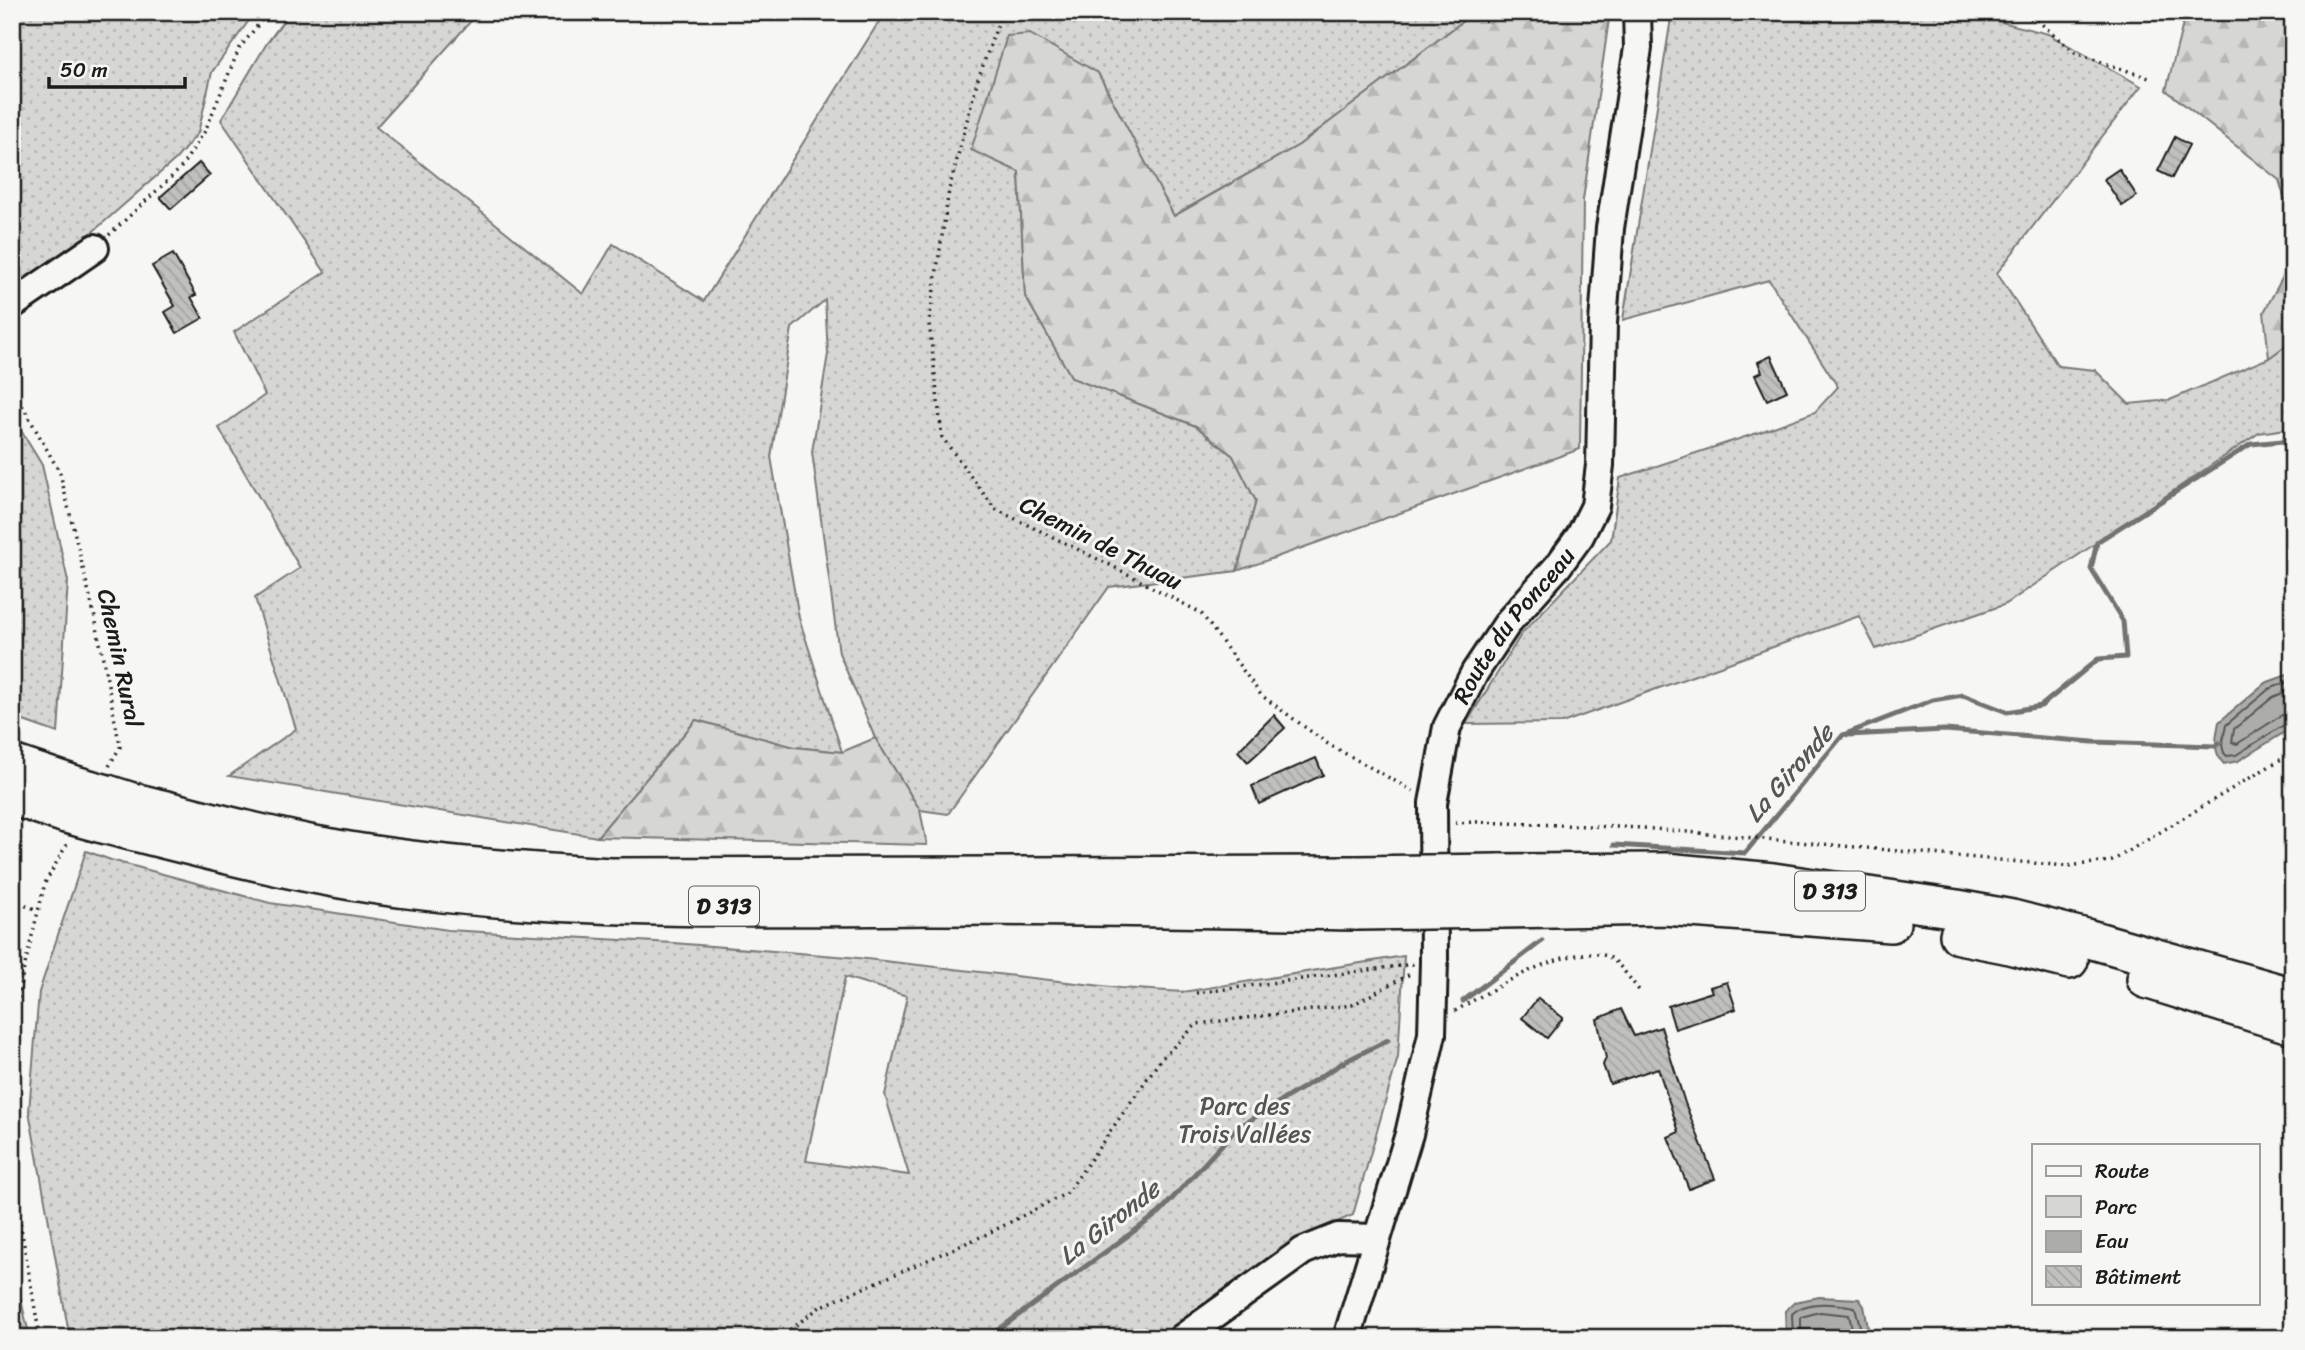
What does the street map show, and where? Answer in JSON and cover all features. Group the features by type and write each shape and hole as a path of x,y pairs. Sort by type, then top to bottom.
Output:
{"highway":[{"name":"D 313","path":"12,765 87,804 313,875 415,890 516,901 609,905 1066,906 1357,911 1664,906 1881,921 2005,944 2113,971 2293,1025"},
{"name":"D 313","path":"12,796 87,804 129,801 319,846 388,857 611,877 1026,878 1665,872 1773,883 2012,919 2133,950 2293,998"}],"street":[{"name":"Route du Ponceau","path":"1347,1338 1409,1134 1432,1034 1432,814 1447,727 1475,672 1509,621 1558,566 1580,536 1595,506 1600,465 1603,323 1610,228 1638,47 1637,12"},
{"path":"12,305 95,248"},
{"path":"1182,1338 1303,1251 1338,1237 1377,1238"}],"path":[{"path":"95,248 180,169 205,131 239,50 268,12"},
{"name":"Chemin de Thuau","path":"1002,12 977,82 949,190 929,322 942,437 995,509 1201,613 1261,695 1432,814"},
{"path":"2010,12 2037,20 2075,52 2149,78"},
{"name":"Chemin Rural","path":"12,387 60,473 96,622 120,747 45,883 19,989 12,1054"},
{"path":"1432,814 1477,822 1643,828 2066,866 2112,861 2293,752"},
{"path":"12,901 38,910"},
{"path":"1432,1024 1546,962 1592,953 1611,957 1641,993"},
{"path":"1196,993 1434,961"},
{"path":"779,1338 820,1307 987,1234 1067,1193 1161,1059 1197,1024 1352,1005 1434,961"},
{"path":"12,1175 40,1338"}],"green space":[{"path":"12,12 255,12 212,72 198,133 176,159 88,236 12,289"},
{"path":"290,12 479,12 376,127 583,294 613,244 704,301 885,12 1475,12 1299,145 1173,216 1098,73 1019,171 1025,296 1072,378 1196,426 1233,456 1256,501 1237,571 1109,587 948,814 920,810 875,738 839,653 812,452 828,354 825,300 792,328 771,457 799,618 842,752 794,747 696,720 597,837 229,776 296,729 255,598 300,568 219,428 265,395 234,332 325,272 221,120 267,43"},
{"path":"1475,12 1610,12 1583,200 1580,449 1237,571 1256,501 1233,456 1196,426 1072,378 1025,296 1019,172 971,150 1007,36 1030,34 1098,73 1174,216 1299,145"},
{"path":"1672,12 1963,12 2048,34 2141,86 1997,273 2058,366 2095,370 2129,404 2170,400 2269,358 2293,340 2293,428 2259,433 2006,604 1876,649 1859,616 1562,723 1466,724 1522,633 1611,540 1620,478 1815,412 1838,387 1769,280 1623,320"},
{"path":"2186,12 2293,12 2293,226 2279,180 2166,90"},
{"path":"2293,258 2293,340 2269,358 2264,312"},
{"path":"12,416 42,465 68,581 58,733 12,717"},
{"path":"696,720 794,747 842,752 875,738 920,810 927,845 597,837"},
{"name":"Parc des Trois Vallées","path":"86,851 270,903 448,930 673,943 849,957 1120,988 1183,992 1404,956 1398,1057 1353,1215 1295,1240 1161,1338 119,1338 119,1335 68,1328 29,1111 39,992","holes":["845,977 907,996 885,1095 909,1175 806,1161"]},
{"path":"12,1262 30,1338 12,1338"}],"water":[{"path":"2293,673 2293,727 2238,761 2224,764 2216,750 2219,722 2265,683"},
{"path":"1819,1297 1859,1299 1864,1306 1870,1338 1786,1338 1785,1311 1795,1302"}],"building":[{"path":"2175,137 2189,145 2172,178 2158,171"},
{"path":"199,163 210,175 171,209 160,197"},
{"path":"2119,169 2137,196 2122,206 2104,179"},
{"path":"173,254 196,295 191,297 203,318 177,333 165,312 175,306 152,266"},
{"path":"1771,356 1787,391 1767,400 1755,375 1762,372 1758,362"},
{"path":"1274,715 1285,728 1248,762 1238,751"},
{"path":"1316,758 1323,775 1259,804 1252,786"},
{"path":"1727,982 1736,1009 1675,1029 1668,1006 1712,992 1710,987"},
{"path":"1538,998 1563,1018 1547,1038 1522,1018"},
{"path":"1621,1009 1634,1036 1661,1027 1685,1103 1715,1179 1689,1189 1668,1137 1679,1132 1658,1068 1610,1084 1603,1065 1606,1058 1597,1019"}],"waterway":[{"name":"La Gironde","path":"1614,845 1745,853 1843,735 1933,700 1963,695 2007,712 2041,706 2098,659 2126,657 2123,621 2091,569 2097,542 2251,444 2293,440"},
{"path":"1848,735 1945,730 2093,742 2215,746 2219,743"},
{"name":"La Gironde","path":"1463,1001 1542,941"},
{"name":"La Gironde","path":"987,1338 1159,1213 1237,1128 1346,1061 1388,1040"}]}
